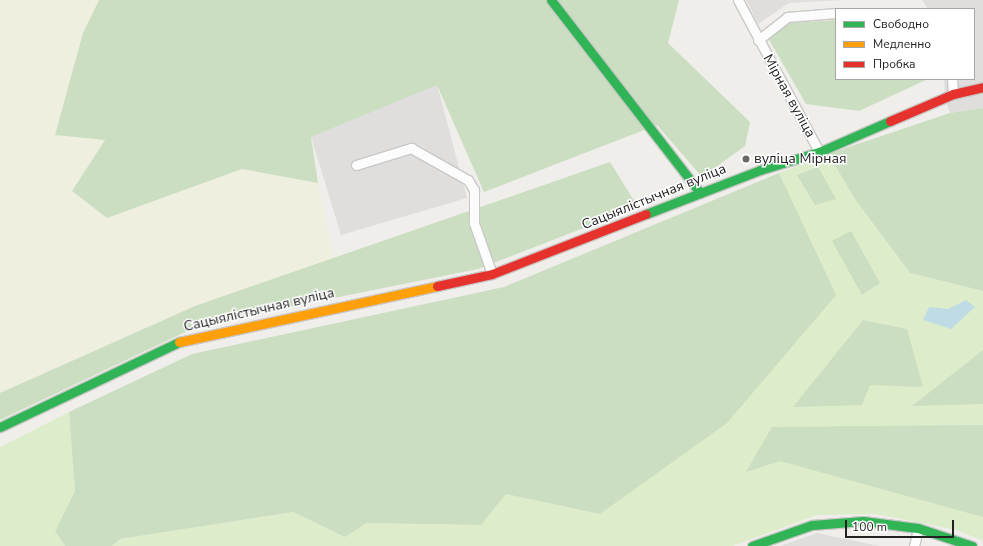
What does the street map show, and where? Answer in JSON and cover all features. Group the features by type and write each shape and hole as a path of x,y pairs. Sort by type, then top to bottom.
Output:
{"main road":[{"path":"551,0 700,193"},
{"name":"Сацыялістычная вуліца","path":"0,427 201,334 492,274 700,193 819,152 953,94 983,87"},
{"path":"752,546 812,525 863,521 918,528 972,546"}],"street":[{"name":"Мірная вуліца","path":"738,0 819,152"},
{"name":"Мірная вуліца","path":"758,40 787,17 835,14"},
{"path":"952,80 953,94"},
{"path":"356,165 411,148 468,180 474,190 474,223 492,274"},
{"path":"914,546 918,528"}],"shaded area":[{"path":"746,0 843,0 789,3 758,24"},
{"path":"922,0 983,0 983,108 950,113 945,99 944,80 975,80 975,8 927,8"},
{"path":"437,84 467,198 341,235 311,137"},
{"path":"817,533 879,546 780,546"}],"green space":[{"path":"0,0 99,0 83,33 55,134 105,140 72,191 107,218 242,169 318,183 334,260 195,306 0,393"},
{"path":"99,0 679,0 668,43 750,122 745,146 702,177 657,125 484,192 437,85 311,137 318,183 242,169 107,218 72,191 105,140 55,135 83,33"},
{"path":"835,20 835,80 926,80 859,111 806,104 768,38 790,23"},
{"path":"983,108 983,291 910,273 855,199 828,154 950,113"},
{"path":"828,154 855,199 910,273 983,291 983,541 957,530 876,514 817,515 733,546 112,546 120,539 293,512 345,537 365,523 481,525 506,494 600,514 835,295 779,173"},
{"path":"610,162 638,207 478,269 200,325 0,420 0,393 195,306"},
{"path":"818,167 836,199 815,205 797,175"},
{"path":"779,173 836,295 727,423 600,514 506,494 481,525 366,523 345,537 293,512 120,539 112,546 65,546 55,531 75,491 69,412 192,354 504,287"},
{"path":"851,231 880,283 862,295 832,241"},
{"path":"863,320 907,329 923,387 870,385 862,405 793,407"},
{"path":"983,350 983,404 912,406"},
{"path":"69,412 75,491 55,531 65,546 0,546 0,447"},
{"path":"983,425 983,517 780,461 746,472 772,427"}],"water":[{"path":"966,300 975,307 951,329 923,320 929,307 948,309"}],"traffic: fast":[{"path":"551,0 700,193"},
{"path":"646,214 760,170 819,152 890,121"},
{"path":"0,427 179,342"},
{"path":"752,546 812,525 863,521 918,528 972,546"}],"traffic: slow":[{"path":"179,342 437,286"}],"traffic: jam":[{"path":"890,121 953,94 983,87"},
{"path":"437,286 492,274 646,214"}],"place":[{"name":"вуліца Мірная","path":"746,159"}]}
